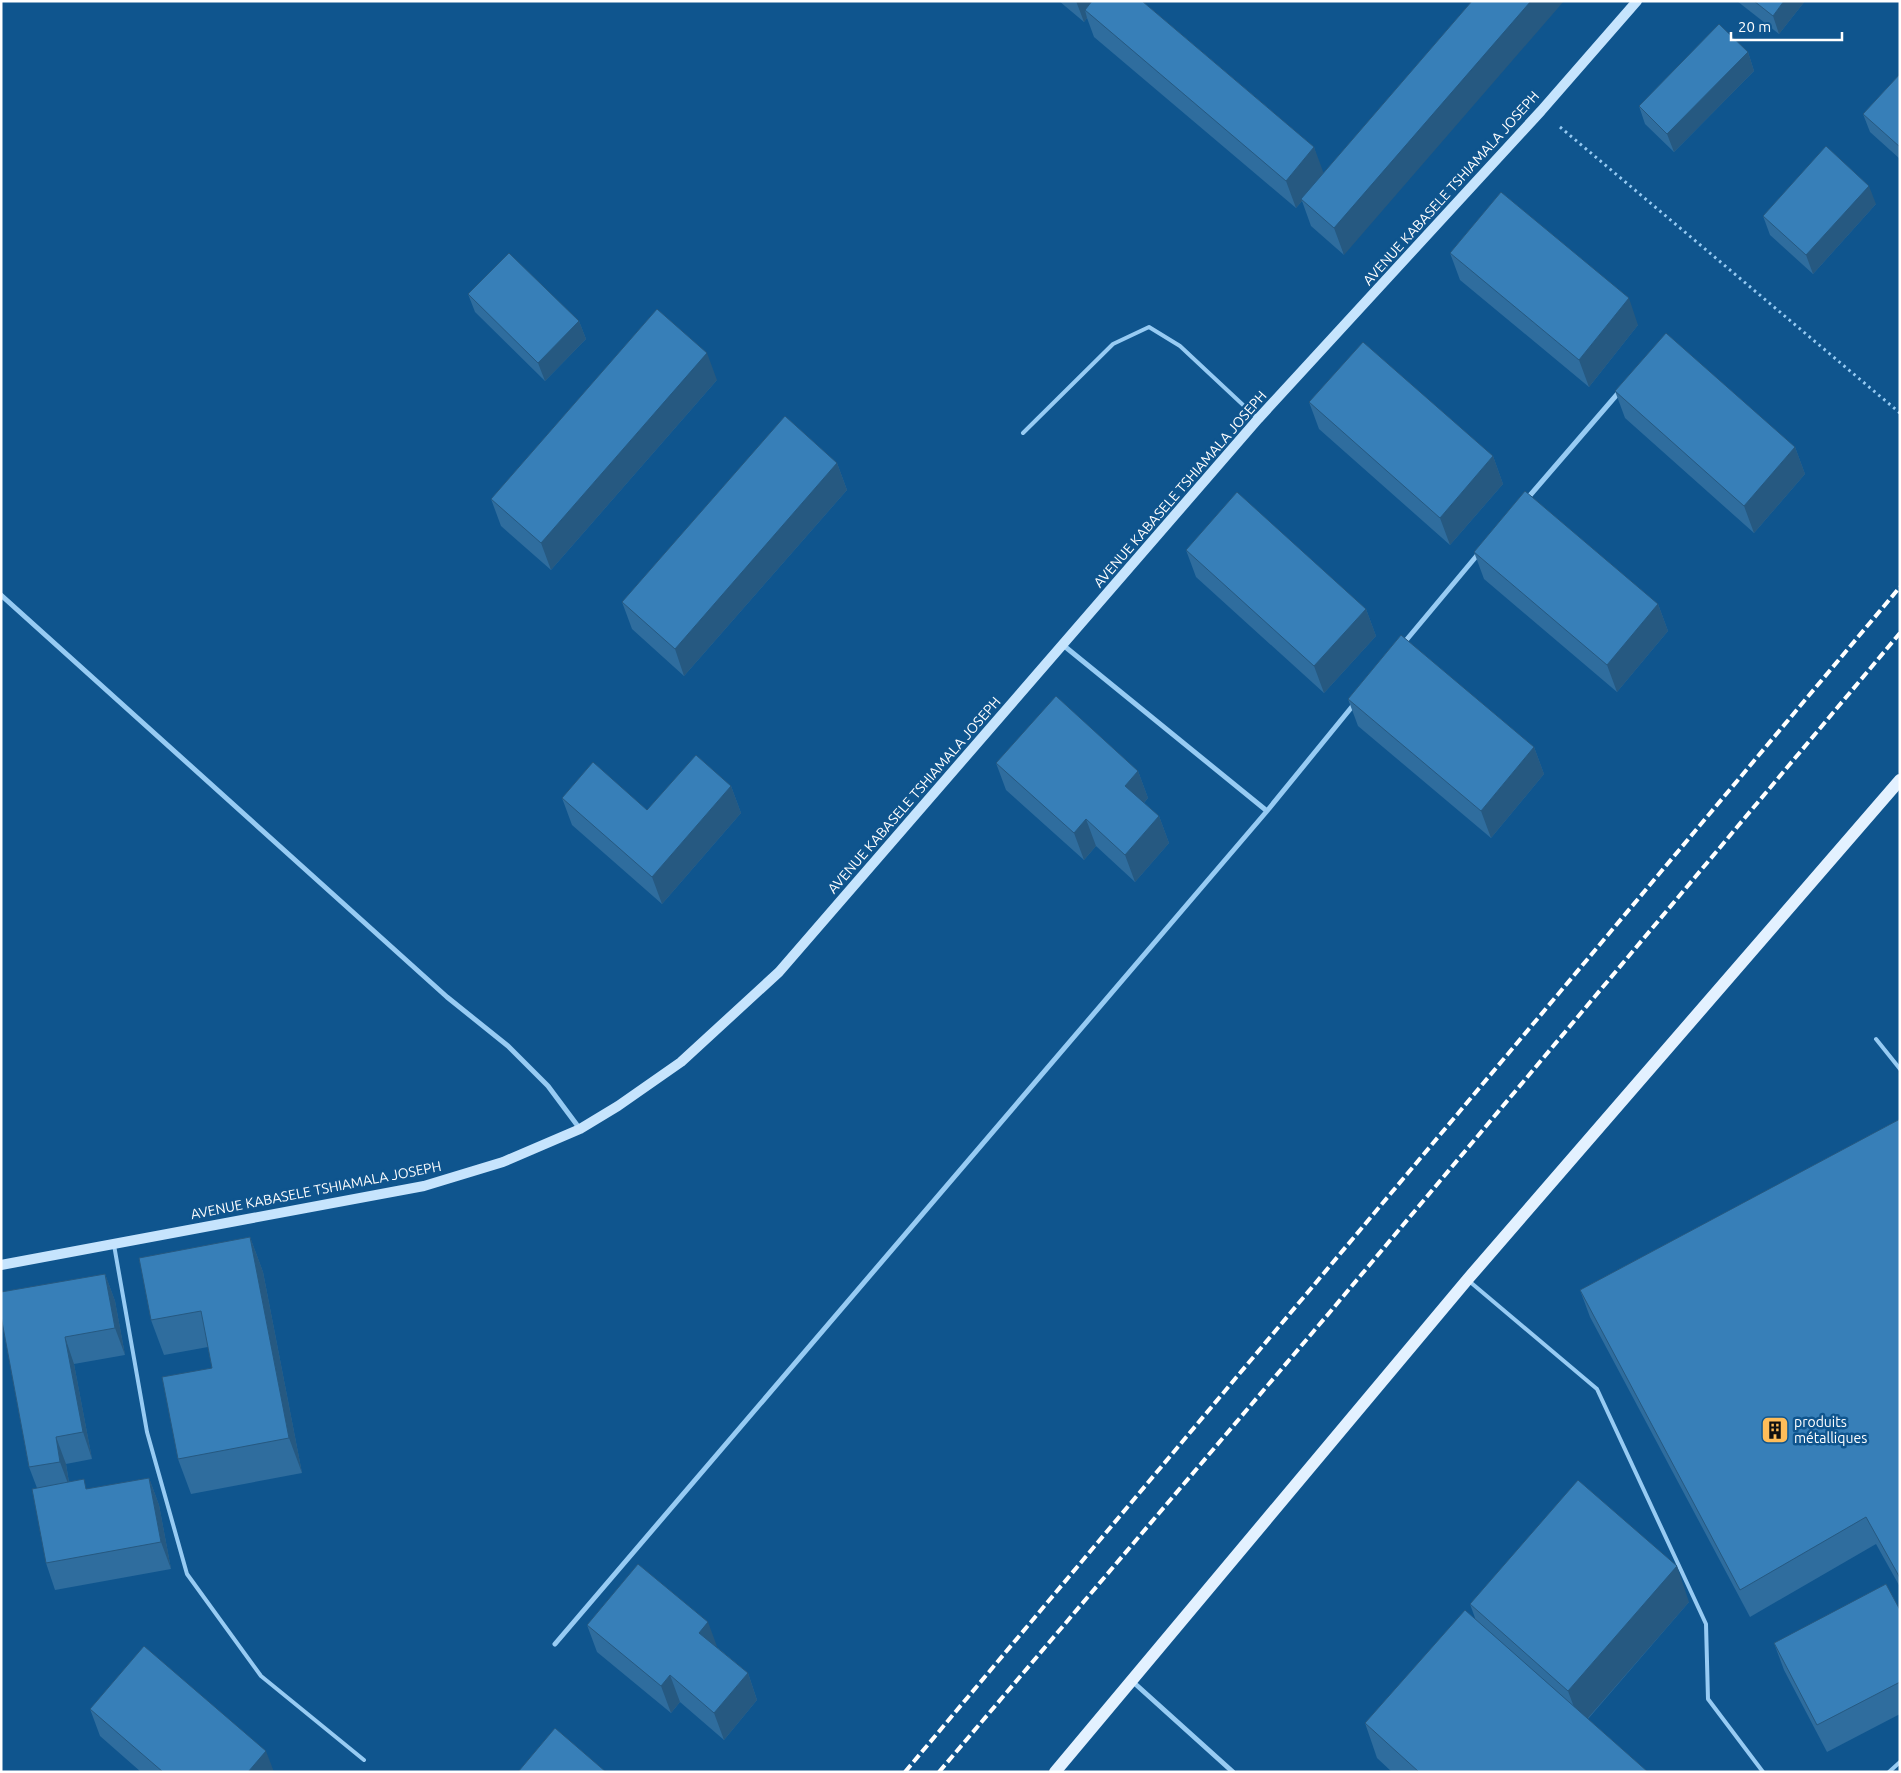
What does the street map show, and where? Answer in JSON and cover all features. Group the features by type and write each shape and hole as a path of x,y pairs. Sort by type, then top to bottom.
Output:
{"main road":[{"name":"AVENUE KABASELE TSHIAMALA JOSEPH","path":"1,1265 424,1186 503,1162 580,1129 618,1106 681,1062 779,972 1258,419 1541,111 1637,1"},
{"path":"1055,1772 1467,1280 1900,780"}],"street":[{"path":"1524,502 1621,389"},
{"path":"1396,652 1485,547"},
{"path":"1,595 447,997 508,1046 548,1086 580,1129"},
{"path":"1063,645 1267,811"},
{"path":"555,1644 1267,811 1359,698"},
{"path":"1132,1680 1233,1772"}],"lane":[{"path":"1023,433 1113,344 1149,327 1180,346 1258,419"},
{"path":"1876,1039 1900,1069"},
{"path":"114,1243 147,1432 186,1574 261,1676 364,1760"},
{"path":"1467,1280 1597,1389 1706,1624 1708,1699 1763,1772"},
{"path":"1889,1772 1900,1762"}],"path":[{"path":"1541,111 1900,413"}],"building":[{"path":"1092,1 1142,1 1314,147 1286,181 1085,10"},
{"path":"1472,1 1531,1 1334,228 1301,199"},
{"path":"1754,1 1784,1 1773,16"},
{"path":"1719,24 1748,52 1667,134 1639,106"},
{"path":"1900,74 1900,147 1863,114"},
{"path":"1826,146 1869,186 1806,255 1763,216"},
{"path":"1501,192 1629,298 1579,360 1450,253"},
{"path":"509,253 579,321 538,363 468,294"},
{"path":"657,309 707,353 541,543 491,499"},
{"path":"1666,333 1795,447 1744,506 1615,391"},
{"path":"1363,342 1493,456 1440,518 1309,402"},
{"path":"785,416 837,463 675,649 622,602"},
{"path":"1525,491 1658,604 1607,665 1474,552"},
{"path":"1237,492 1366,609 1314,666 1186,550"},
{"path":"1401,635 1534,747 1481,811 1348,699"},
{"path":"1056,696 1138,771 1125,786 1159,816 1125,855 1086,819 1074,833 996,763"},
{"path":"696,755 731,786 652,877 562,798 593,762 647,810"},
{"name":"produits métalliques","path":"1900,1119 1900,1578 1866,1517 1740,1590 1580,1290"},
{"path":"250,1237 289,1438 178,1459 162,1377 212,1368 201,1311 151,1320 139,1258"},
{"path":"105,1274 115,1328 65,1337 83,1432 56,1437 60,1462 29,1467 1,1316 1,1292"},
{"path":"149,1478 161,1542 46,1563 32,1489 84,1479 86,1489"},
{"path":"1578,1480 1677,1566 1568,1691 1470,1604"},
{"path":"638,1564 708,1622 699,1633 748,1673 714,1713 670,1675 661,1686 587,1625"},
{"path":"1886,1584 1900,1610 1900,1682 1817,1725 1774,1643"},
{"path":"1465,1610 1648,1772 1419,1772 1365,1723"},
{"path":"144,1646 266,1751 248,1772 163,1772 90,1709"},
{"path":"555,1728 606,1772 518,1772"}],"railway":[{"path":"905,1772 1900,587"},
{"path":"939,1772 1330,1312 1900,633"}],"place":[{"name":"produits métalliques","path":"1775,1430"}]}
